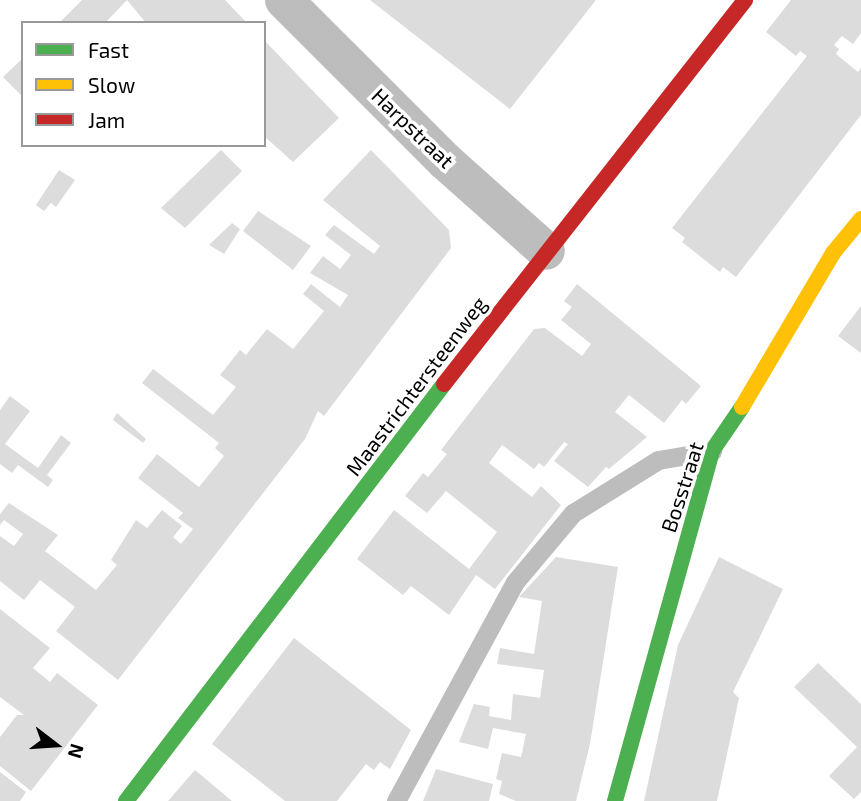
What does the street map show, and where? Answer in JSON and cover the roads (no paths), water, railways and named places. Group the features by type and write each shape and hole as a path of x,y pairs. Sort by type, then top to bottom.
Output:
{"main road":[{"name":"Maastrichtersteenweg","path":"126,801 546,251 745,0"},
{"name":"Bosstraat","path":"615,801 712,451 751,394 833,253 861,219"}],"street":[{"name":"Harpstraat","path":"284,0 445,161 546,251"}],"lane":[{"path":"396,801 515,582 573,513 658,460 712,451"}]}
